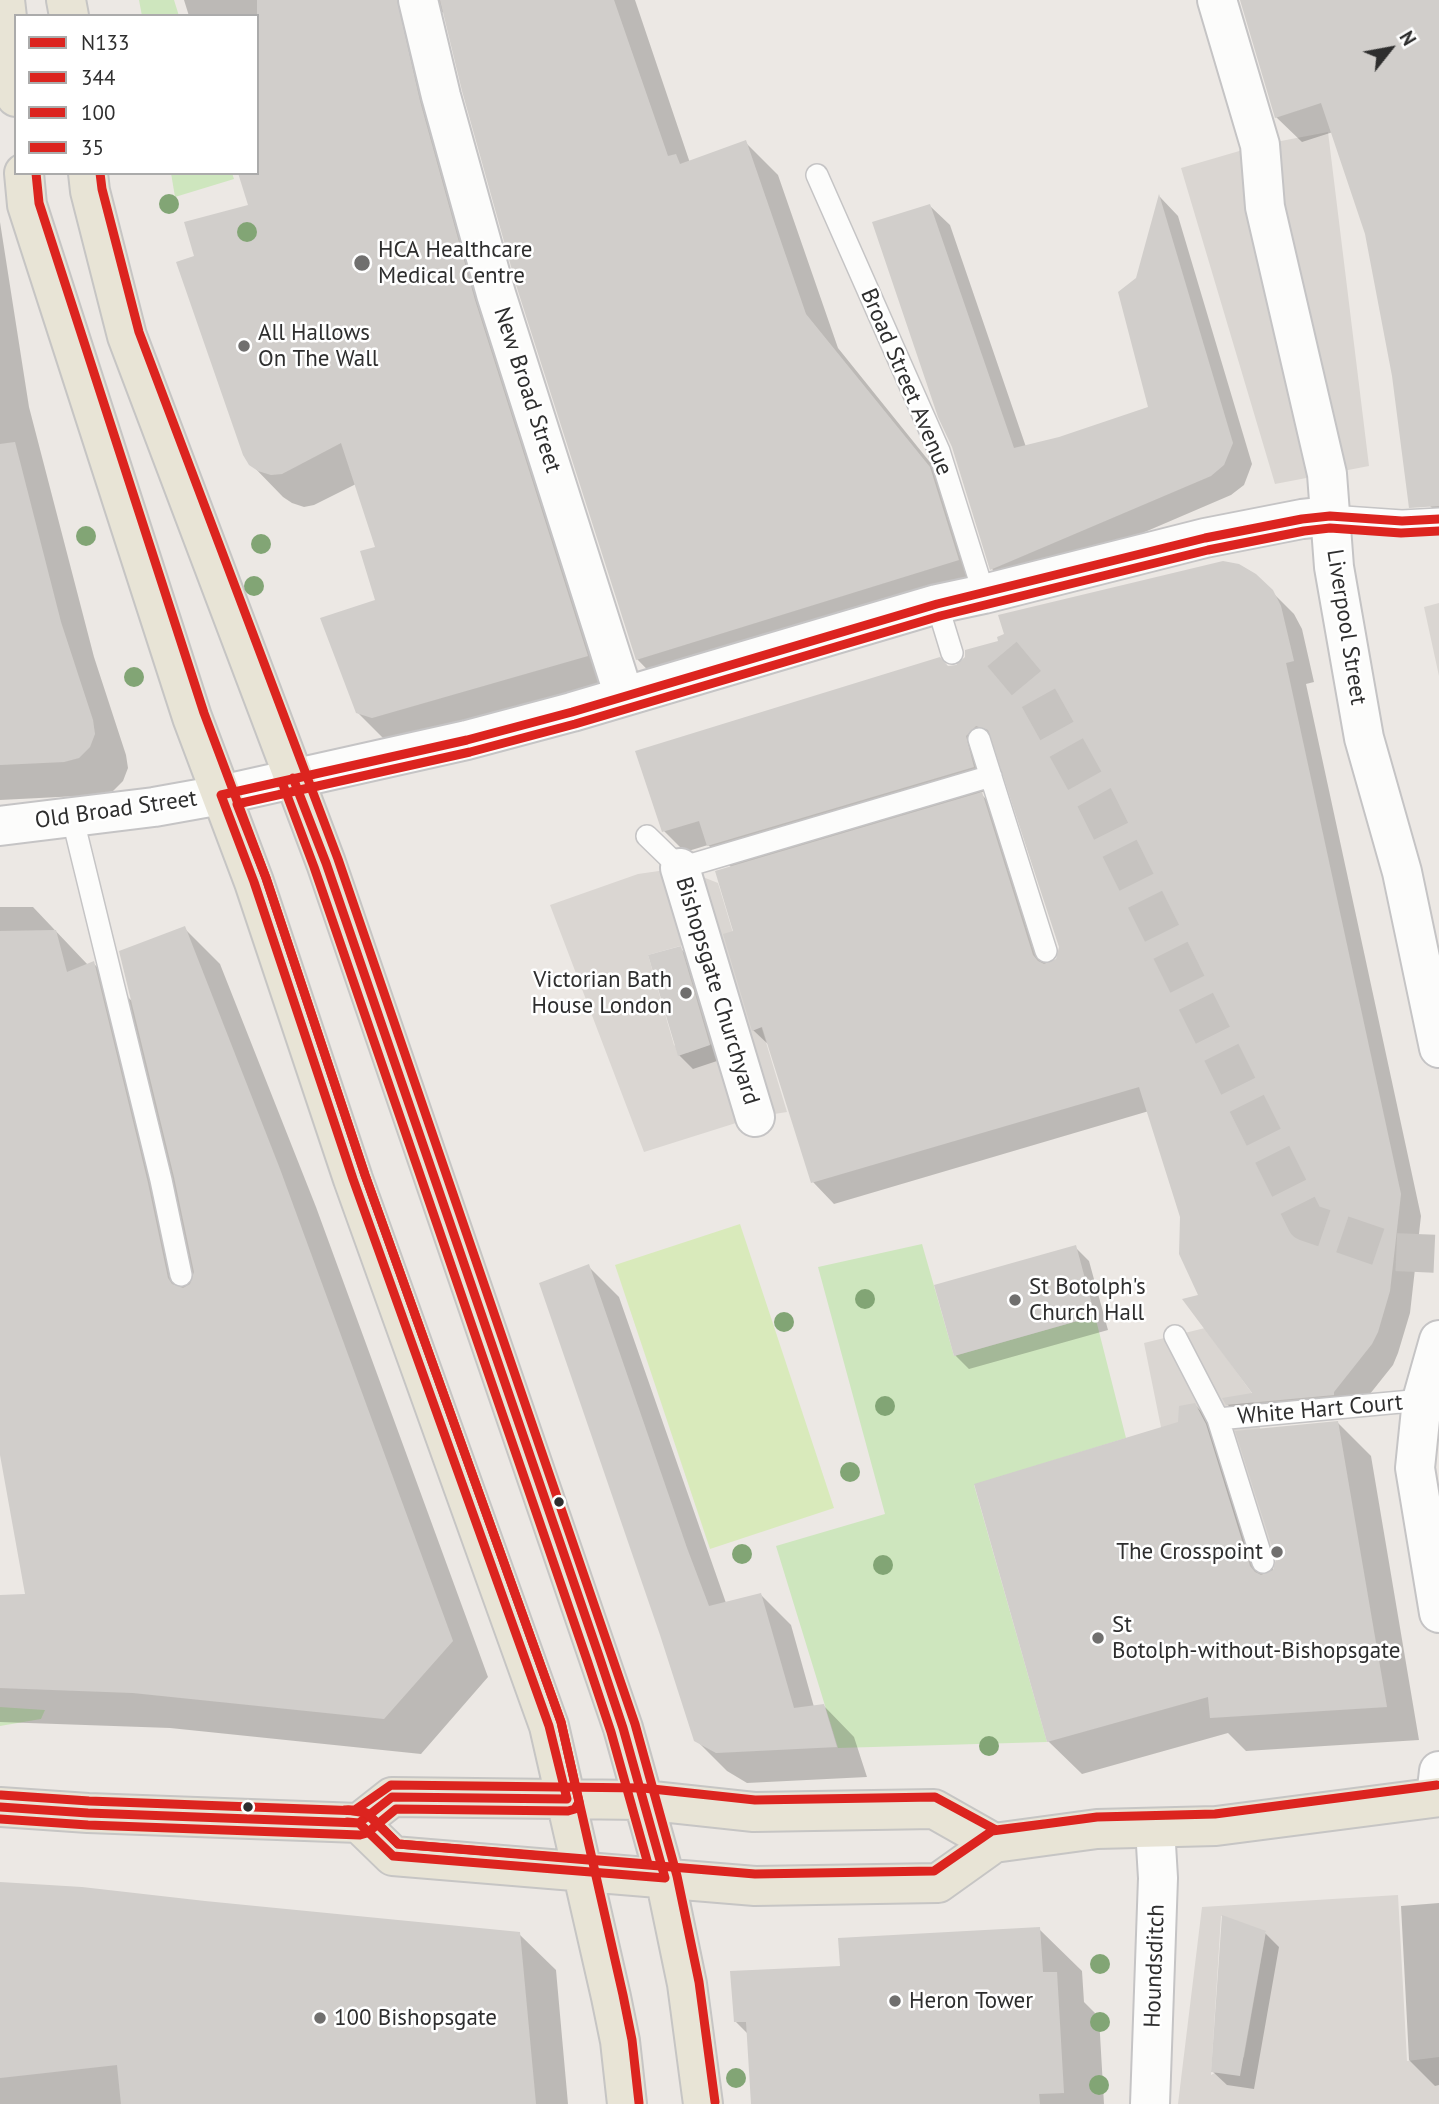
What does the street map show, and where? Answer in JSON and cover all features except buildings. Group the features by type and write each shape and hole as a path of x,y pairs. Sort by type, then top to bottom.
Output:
{"main road":[{"path":"5,0 14,79"},
{"path":"24,175 27,205 192,717 254,882 353,1179 549,1726 618,2030 627,2104"},
{"path":"88,175 90,191 128,336 326,863 623,1728 665,1878 687,1984 703,2104"},
{"path":"359,1823 393,1856 755,1886 938,1883 994,1843 1097,1829 1216,1826 1438,1788"},
{"path":"0,1807 359,1823 392,1797 643,1800 754,1812 934,1810 994,1843"}],"street":[{"name":"New Broad Street","path":"418,0 441,96 496,294 624,696"},
{"name":"Liverpool Street","path":"1217,0 1259,145 1265,207 1327,474 1334,567 1364,738 1402,872 1439,1048"},
{"name":"Old Broad Street","path":"0,826 154,807 221,795 467,740 937,604 1205,538 1330,516"},
{"name":"Bishopsgate Churchyard","path":"680,867 755,1117"},
{"path":"1439,1340 1422,1401 1415,1468 1439,1613"},
{"name":"Houndsditch","path":"1150,2104 1158,1878 1155,1828"}],"lane":[{"name":"Broad Street Avenue","path":"817,175 939,451 984,594"},
{"path":"1330,516 1402,521 1439,519"},
{"path":"937,604 952,653"},
{"path":"979,739 1046,951"},
{"path":"680,867 991,776"},
{"path":"72,816 161,1180 181,1275"},
{"name":"Bishopsgate Churchyard","path":"647,836 680,867"},
{"name":"White Hart Court","path":"1175,1336 1218,1419 1263,1562"},
{"name":"White Hart Court","path":"1218,1419 1422,1401"}],"green space":[{"path":"139,0 174,0 178,14 142,14"},
{"path":"171,175 233,175 234,179 175,197"},
{"path":"740,1224 834,1508 710,1549 615,1265"},
{"path":"922,1244 954,1356 1095,1316 1126,1438 974,1485 1047,1742 838,1748 776,1546 885,1514 818,1267"},
{"path":"0,1707 45,1710 41,1719 0,1726"}],"shaded area":[{"path":"1328,132 1369,466 1275,484 1181,168 1260,145"},
{"path":"1439,603 1439,676 1424,607"},
{"path":"680,868 718,883 787,1112 755,1117 644,1152 550,905 638,874","holes":["698,941 717,1042 687,1053 674,1045 648,955"]},
{"path":"1205,1328 1251,1392 1290,1548 1189,1566 1144,1343"},
{"path":"1398,1895 1407,2061 1439,2057 1439,2104 1178,2104 1202,1907","holes":["1221,1916 1266,1932 1244,2057 1211,2075"]}],"tunnel":[{"path":"1002,654 1038,697 1095,799 1306,1222 1394,1252 1439,1254"}],"transit line":[{"name":"100","path":"36,175 39,203 204,713 266,878 365,1175 561,1722 623,1995 632,2040 639,2103"},
{"name":"100","path":"100,175 139,332 338,859 635,1724 677,1876 699,1982 715,2102"},
{"name":"N133","path":"0,1807 359,1823 392,1797 567,1799 549,1726 353,1179 254,882 221,795 467,740 572,712 937,604 1205,538 1330,516 1402,521 1439,519"},
{"name":"344","path":"0,1819 360,1835 367,1833 396,1809 568,1811 575,1809 579,1802 561,1722 365,1175 266,878 237,804 470,752 575,724 940,616 1208,550 1330,528 1401,533 1439,531"},
{"name":"N133","path":"293,778 326,863 599,1656 623,1728 665,1878 393,1856 359,1823 347,1822"},
{"name":"344","path":"282,782 314,867 587,1660 611,1732 648,1864 398,1844 366,1813 348,1810"},
{"name":"35","path":"345,1810 355,1810 391,1785 643,1788 755,1800 935,1797 996,1830 1044,1824"},
{"name":"35","path":"1,1795 361,1811 368,1814 398,1844 755,1874 934,1871 992,1831 1097,1817 1215,1814 1437,1785"}],"place":[{"name":"HCA Healthcare Medical Centre","path":"362,263"},
{"name":"All Hallows On The Wall","path":"244,346"},
{"name":"Victorian Bath House London","path":"686,993"},
{"name":"St Botolph's Church Hall","path":"1015,1300"},
{"name":"The Crosspoint","path":"1277,1552"},
{"name":"St Botolph-without-Bishopsgate","path":"1098,1638"},
{"name":"Heron Tower","path":"895,2001"},
{"name":"100 Bishopsgate","path":"320,2018"}]}
